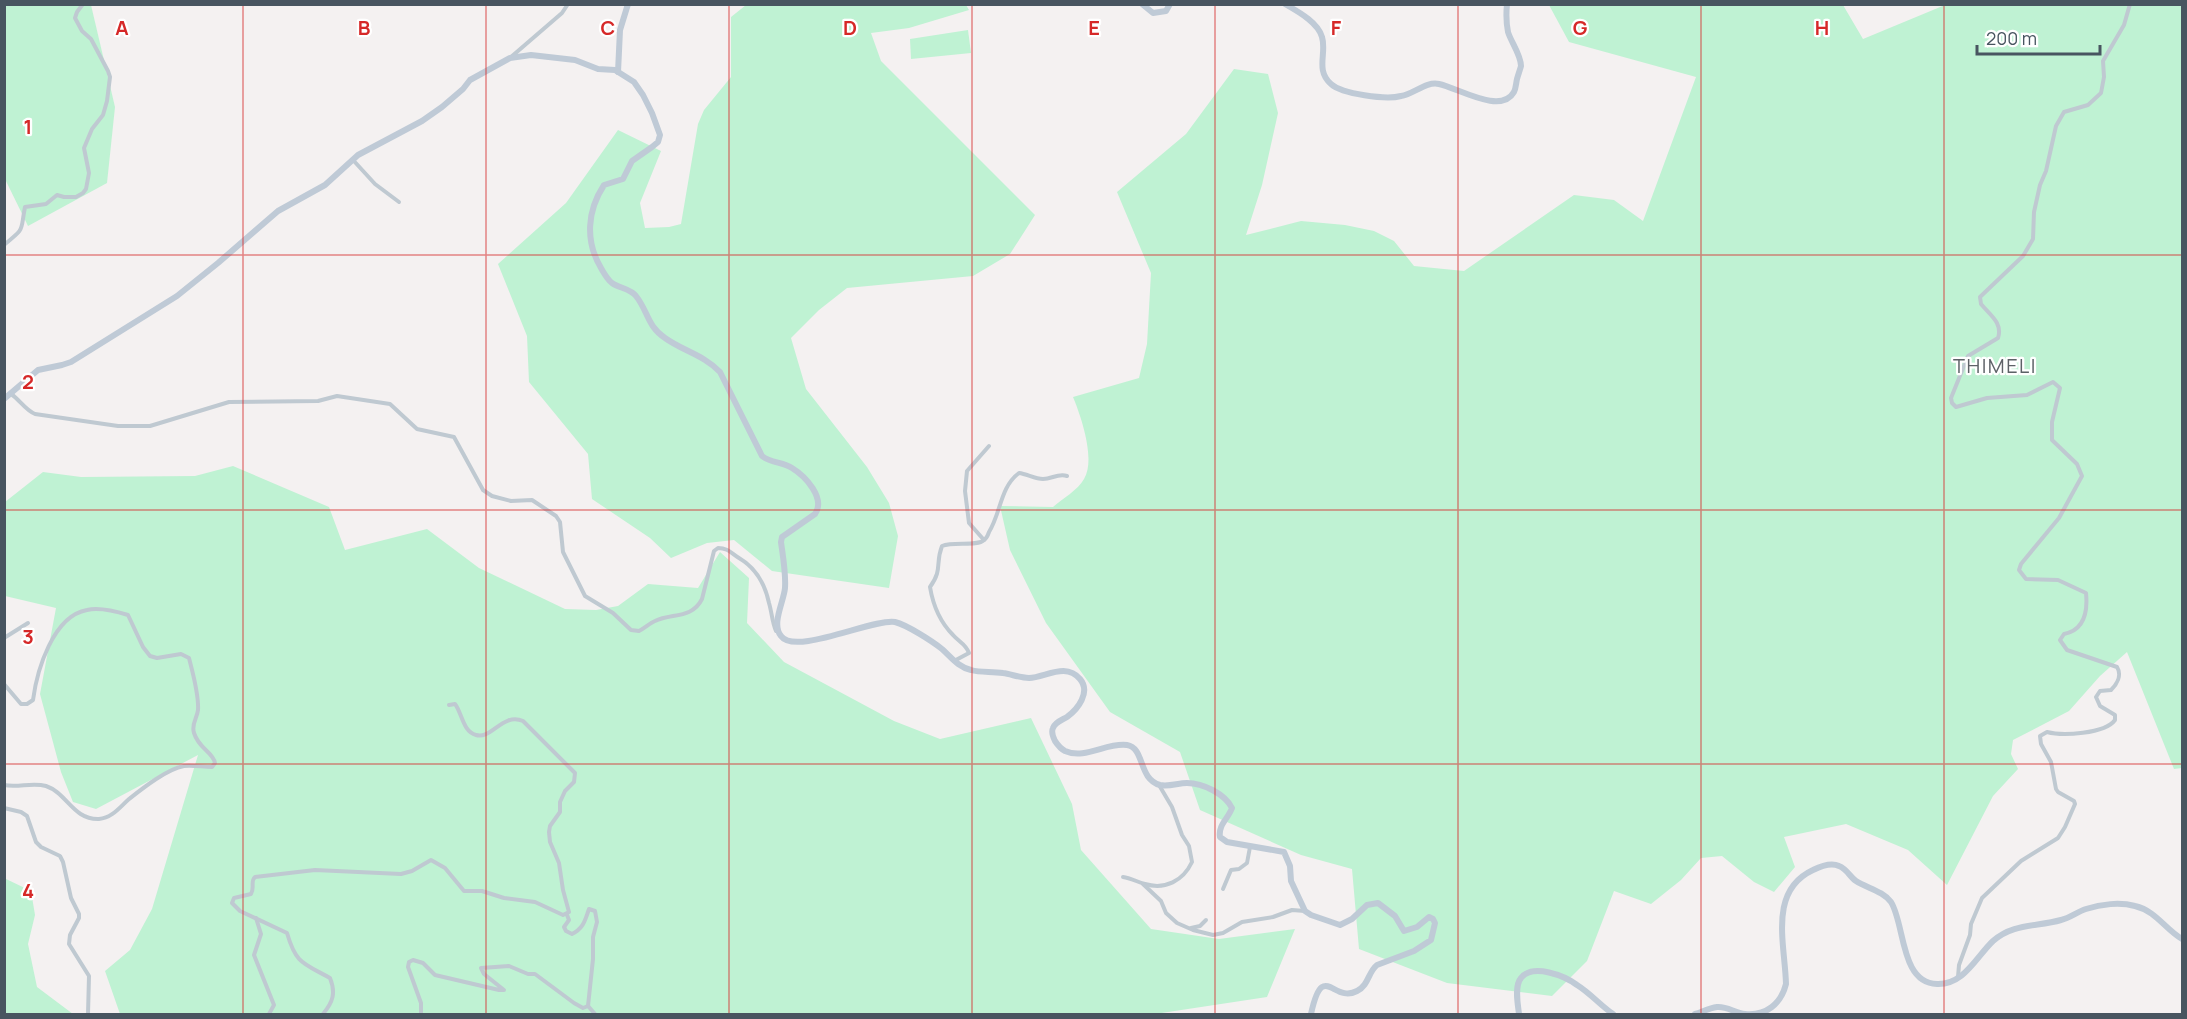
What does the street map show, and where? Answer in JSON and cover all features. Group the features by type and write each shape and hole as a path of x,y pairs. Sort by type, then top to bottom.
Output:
{"street":[{"path":"4,245 20,233 24,223 25,207 46,204 57,195 70,197 80,195 86,189 88,182 84,148 92,129 103,115 110,77 91,39 82,31 75,18 82,4"},
{"path":"8,397 38,370 71,362 177,296 270,216 325,184 369,149 422,121 442,107 470,80 510,58 562,13 568,4"},
{"path":"618,72 620,30 628,4"},
{"path":"1142,4 1153,13 1166,10 1170,4"},
{"path":"1285,4 1299,12 1322,35 1321,58 1324,77 1343,91 1399,97 1421,90 1429,84 1437,83 1478,98 1502,101 1508,100 1515,90 1521,66 1508,31 1507,4"},
{"path":"1958,978 1959,965 1970,935 1976,908 1982,898 2018,863 2058,838 2075,804 2056,789 2051,762 2041,744 2040,736 2047,732 2064,735 2084,732 2109,726 2115,720 2115,715 2100,706 2096,696 2100,691 2111,690 2114,687 2119,676 2117,667 2067,650 2060,640 2064,634 2076,632 2078,629 2086,612 2086,593 2058,580 2026,579 2019,570 2021,564 2059,518 2082,476 2077,464 2052,440 2052,422 2059,386 2053,382 2027,395 1987,398 1956,407 1951,398 1968,356 1998,338 2000,334 1998,322 1981,304 1980,297 2023,256 2033,239 2034,212 2056,126 2064,112 2088,105 2101,93 2103,61 2124,25 2130,4"},
{"path":"510,58 531,55 574,60 598,69 618,72 634,82 644,95 658,127 660,135 658,142 632,161 623,179 604,185 591,217 590,242 597,262 606,276 612,283 636,296 647,320 654,329 680,347 707,359 720,372 762,456 768,461 790,466 816,492 819,509 785,533 781,542 785,585 777,623 780,636"},
{"path":"353,160 375,184 399,201"},
{"path":"8,397 18,399 28,411 35,414 137,427 158,425 229,402 318,401 337,396 390,404 417,429 454,437 483,490 492,496 511,501 532,500 556,516 560,522 563,552 585,596 613,613 631,630 639,631 654,621 683,615 699,606 714,551 724,548 753,568 761,580 769,601 774,627 785,640 819,640 883,623 897,622 935,644 954,661 971,670 1027,678 1056,671 1076,675 1082,680 1085,688 1082,699 1078,708 1052,729 1057,744 1065,751 1079,753 1129,745 1134,748 1144,772 1151,780 1159,784 1196,784 1219,794 1229,802 1232,808 1230,815 1221,825 1220,837 1227,842 1284,852 1290,866 1291,881 1305,911"},
{"path":"984,540 969,523 965,491 967,471 989,446"},
{"path":"954,661 969,653 966,646 953,635 940,618 930,587 938,575 939,553 942,546 955,543 977,543 984,540 997,520 1002,496 1018,473 1040,479 1062,474 1067,476"},
{"path":"4,684 21,704 30,703 33,700 39,672 53,640 58,629 69,616 98,609 128,615 143,647 150,656 157,658 181,654 189,658 198,711 192,725 199,744 214,757 215,763 212,767 184,766 172,770 144,788 111,815 99,819 86,817 76,812 57,791 45,786 4,785"},
{"path":"4,638 28,623"},
{"path":"449,705 455,704 458,707 463,722 476,736 483,735 507,720 523,721 575,773 574,783 565,790 560,802 560,813 550,826 549,832 550,842 558,859 563,890 569,908 567,915 569,920 564,927 566,931 572,934 582,927 589,909 595,911 596,914 588,1006 595,1014"},
{"path":"1143,884 1159,886 1172,884 1183,876 1192,862 1189,846 1159,784"},
{"path":"4,808 21,812 27,816 36,842 60,856 63,862 71,898 79,914 69,939 80,965 88,975 88,1014"},
{"path":"1223,889 1231,870 1239,869 1247,864 1250,847"},
{"path":"323,1014 331,1004 333,996 330,978 299,959 293,952 287,933 240,911 232,900 235,897 251,894 253,879 259,875 315,870 401,874 412,871 429,860 438,863 464,891 482,891 504,898 535,902 567,915"},
{"path":"1695,1014 1719,1007 1743,1014 1758,1013 1778,1002 1786,984 1781,914 1784,902 1801,877 1825,865 1836,864 1843,867 1854,879 1891,903 1905,953 1918,975 1936,984 1958,978 1970,969 1994,941 2012,929 2062,920 2086,909 2103,905 2123,904 2148,910 2182,939"},
{"path":"1123,877 1143,884 1161,901 1170,917 1188,928 1218,934 1242,922 1273,917 1292,910 1305,911 1340,925 1352,919 1367,905 1378,903 1395,916 1404,931 1417,927 1429,917 1433,919 1436,923 1431,940 1414,951 1377,965 1359,991 1345,993 1330,987 1320,988 1316,992 1311,1014"},
{"path":"256,918 261,934 254,955 274,1005 269,1014"},
{"path":"1188,928 1197,927 1206,920"},
{"path":"421,1014 421,1003 408,967 409,962 413,960 427,965 435,975 499,990 504,990 484,974 481,968 509,966 528,974 535,974 574,1004 583,1008 588,1006"},
{"path":"1959,965 1970,969"},
{"path":"1519,1014 1520,978 1526,974 1546,971 1579,986 1613,1014"}],"green space":[{"path":"5,5 91,5 115,107 107,183 28,226 5,179"},
{"path":"746,5 966,5 969,10 909,28 871,33 881,61 1035,215 1010,254 973,276 847,288 819,310 791,338 806,389 867,467 889,503 898,536 889,588 772,571 734,540 707,543 671,558 650,538 592,499 588,454 529,382 527,336 498,264 566,203 618,130 661,151 640,203 645,228 681,224 698,124 704,110 731,77 731,17"},
{"path":"1549,5 1843,5 1863,39 1945,5 2182,5 2182,768 2174,769 2127,652 2100,676 2069,711 2013,740 2011,754 2018,769 1993,796 1947,885 1908,850 1846,824 1784,837 1795,867 1774,892 1754,882 1722,856 1701,858 1681,880 1651,904 1614,891 1587,961 1552,996 1447,983 1359,949 1352,869 1301,855 1200,810 1180,752 1110,712 1046,623 1010,550 1000,506 1053,507 1074,491 1084,479 1087,471 1088,450 1080,415 1073,397 1139,378 1147,344 1151,273 1117,192 1186,134 1234,69 1268,74 1278,113 1262,185 1246,235 1301,221 1345,225 1374,231 1394,241 1414,266 1464,271 1574,195 1614,200 1643,221 1696,77 1569,42"},
{"path":"968,30 971,53 911,59 910,39"},
{"path":"233,466 329,507 345,550 427,529 479,568 565,609 596,610 618,606 648,584 698,588 720,552 749,578 747,623 784,662 894,721 940,739 1031,718 1072,804 1081,850 1151,929 1219,939 1295,929 1267,997 1155,1014 120,1014 105,971 130,950 152,909 198,755 96,809 73,802 61,772 40,694 56,608 5,596 5,502 43,472 81,477 195,476"},
{"path":"4,878 31,891 35,915 28,944 37,987 73,1014 5,1014"}],"district":[{"name":"THIMELI","path":"1995,366"}]}
